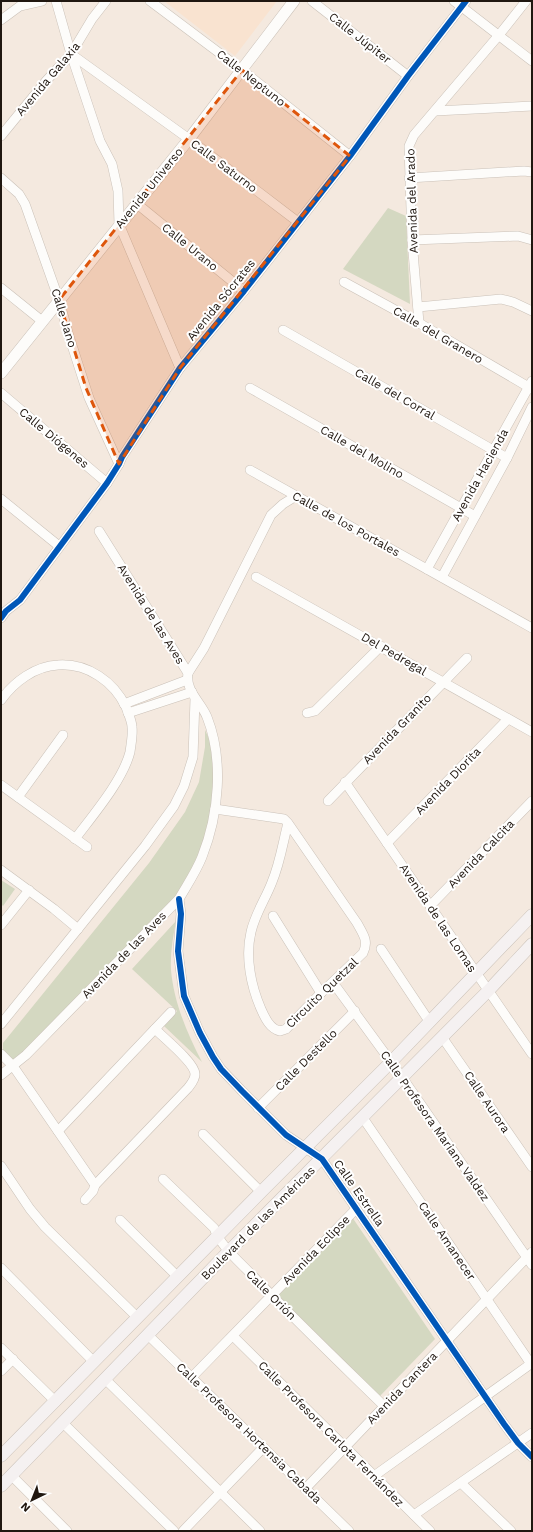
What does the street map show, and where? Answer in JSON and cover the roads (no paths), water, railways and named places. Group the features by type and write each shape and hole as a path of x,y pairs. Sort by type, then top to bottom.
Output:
{"main road":[{"name":"Boulevard de las Américas","path":"1,1456 56,1402 217,1236 391,1062 532,916"},
{"name":"Boulevard de las Américas","path":"1,1486 229,1251 488,991 532,944"}],"street":[{"path":"1,20 20,6 42,1"},
{"path":"56,1 71,54 100,141 112,164 118,191 119,224 180,368"},
{"name":"Avenida Galaxia","path":"1,136 46,81 71,54 92,19 106,1"},
{"name":"Calle Neptuno","path":"150,1 242,70 350,156"},
{"name":"Avenida Universo","path":"1,374 188,139 294,1"},
{"name":"Calle Júpiter","path":"312,1 408,76"},
{"path":"454,1 464,4 532,61"},
{"name":"Avenida del Arado","path":"419,323 412,240 409,178 410,141 500,35 526,1"},
{"name":"Avenida Sócrates","path":"3,612 20,600 107,483 120,464 122,457 180,368 244,292 350,156 408,76 464,4"},
{"name":"Calle Saturno","path":"71,54 188,139 298,222"},
{"path":"435,111 532,106"},
{"path":"409,178 532,172"},
{"name":"Calle Jano","path":"1,178 19,194 24,204 59,300 89,398 120,464"},
{"name":"Calle Urano","path":"136,203 244,292"},
{"path":"412,240 518,236 532,240"},
{"name":"Calle del Granero","path":"344,282 531,386"},
{"path":"1,288 42,321"},
{"path":"418,307 501,299 513,302 532,311"},
{"name":"Calle del Corral","path":"283,330 507,458"},
{"name":"Avenida Hacienda","path":"427,569 531,386"},
{"name":"Calle del Molino","path":"250,388 475,516"},
{"name":"Calle Diógenes","path":"1,393 107,483"},
{"name":"Avenida Hacienda","path":"442,577 507,458 532,407"},
{"name":"Calle de los Portales","path":"250,470 532,628"},
{"path":"126,708 188,677 271,515 283,504 296,496"},
{"path":"1,499 59,546"},
{"name":"Avenida de las Aves","path":"1,1075 26,1055 179,899 202,857 215,809 218,758 206,715 194,696 188,677 99,531"},
{"name":"Del Pedregal","path":"256,577 532,732"},
{"path":"307,713 315,711 381,646"},
{"name":"Avenida Granito","path":"328,801 467,658"},
{"path":"1,700 13,686 24,677 38,670 59,664 84,668 95,673 113,687 121,698 132,727 130,752 126,764 109,792 75,839"},
{"path":"126,708 194,696"},
{"name":"Avenida de las Aves","path":"1,1024 145,846 174,806 184,786 192,757 194,696"},
{"name":"Avenida Diorita","path":"387,842 508,719"},
{"path":"18,797 63,735"},
{"name":"Avenida de las Lomas","path":"346,782 532,1054"},
{"path":"1,784 87,847"},
{"name":"Avenida Calcita","path":"430,906 532,801"},
{"path":"215,809 280,818 288,823"},
{"name":"Circuito Quetzal","path":"288,823 362,931 366,945 363,953 286,1028 280,1031 272,1027 264,1016 252,983 248,955 251,932 272,881 288,823"},
{"path":"1,870 54,909 78,929"},
{"path":"1,925 29,890"},
{"name":"Calle Estrella","path":"179,899 181,914 178,951 184,996 200,1033 213,1057 221,1069 286,1135 322,1159 518,1443 532,1457"},
{"path":"272,916 321,993"},
{"path":"381,949 429,1021"},
{"name":"Calle Profesora Mariana Valdez","path":"338,988 530,1258"},
{"name":"Calle Destello","path":"258,1108 355,1011"},
{"path":"58,1131 171,1012"},
{"path":"85,1200 94,1191 95,1185 188,1088 195,1077 195,1072 191,1064 155,1029"},
{"path":"523,1041 532,1036"},
{"name":"Calle Aurora","path":"442,1037 532,1167"},
{"path":"1,1054 13,1066 95,1185"},
{"name":"Calle Amanecer","path":"362,1118 532,1364"},
{"path":"203,1134 261,1192"},
{"path":"1,1166 30,1209 45,1227 138,1318"},
{"name":"Calle Orión","path":"163,1179 214,1228 217,1236 229,1251 272,1296 384,1406"},
{"name":"Avenida Eclipse","path":"192,1377 356,1209"},
{"path":"120,1220 178,1277"},
{"name":"Avenida Cantera","path":"305,1489 447,1341 530,1258"},
{"path":"1,1268 94,1362"},
{"name":"Calle Profesora Hortensia Cabada","path":"148,1335 349,1531"},
{"name":"Calle Profesora Carlota Fernández","path":"233,1336 430,1531"},
{"path":"1,1348 56,1402"},
{"path":"1,1371 13,1359"},
{"path":"374,1476 532,1364"},
{"path":"105,1379 260,1531"},
{"path":"63,1423 174,1531"},
{"path":"414,1516 532,1433"},
{"path":"182,1531 263,1448"},
{"path":"12,1476 67,1531"},
{"path":"461,1483 511,1531"}]}
